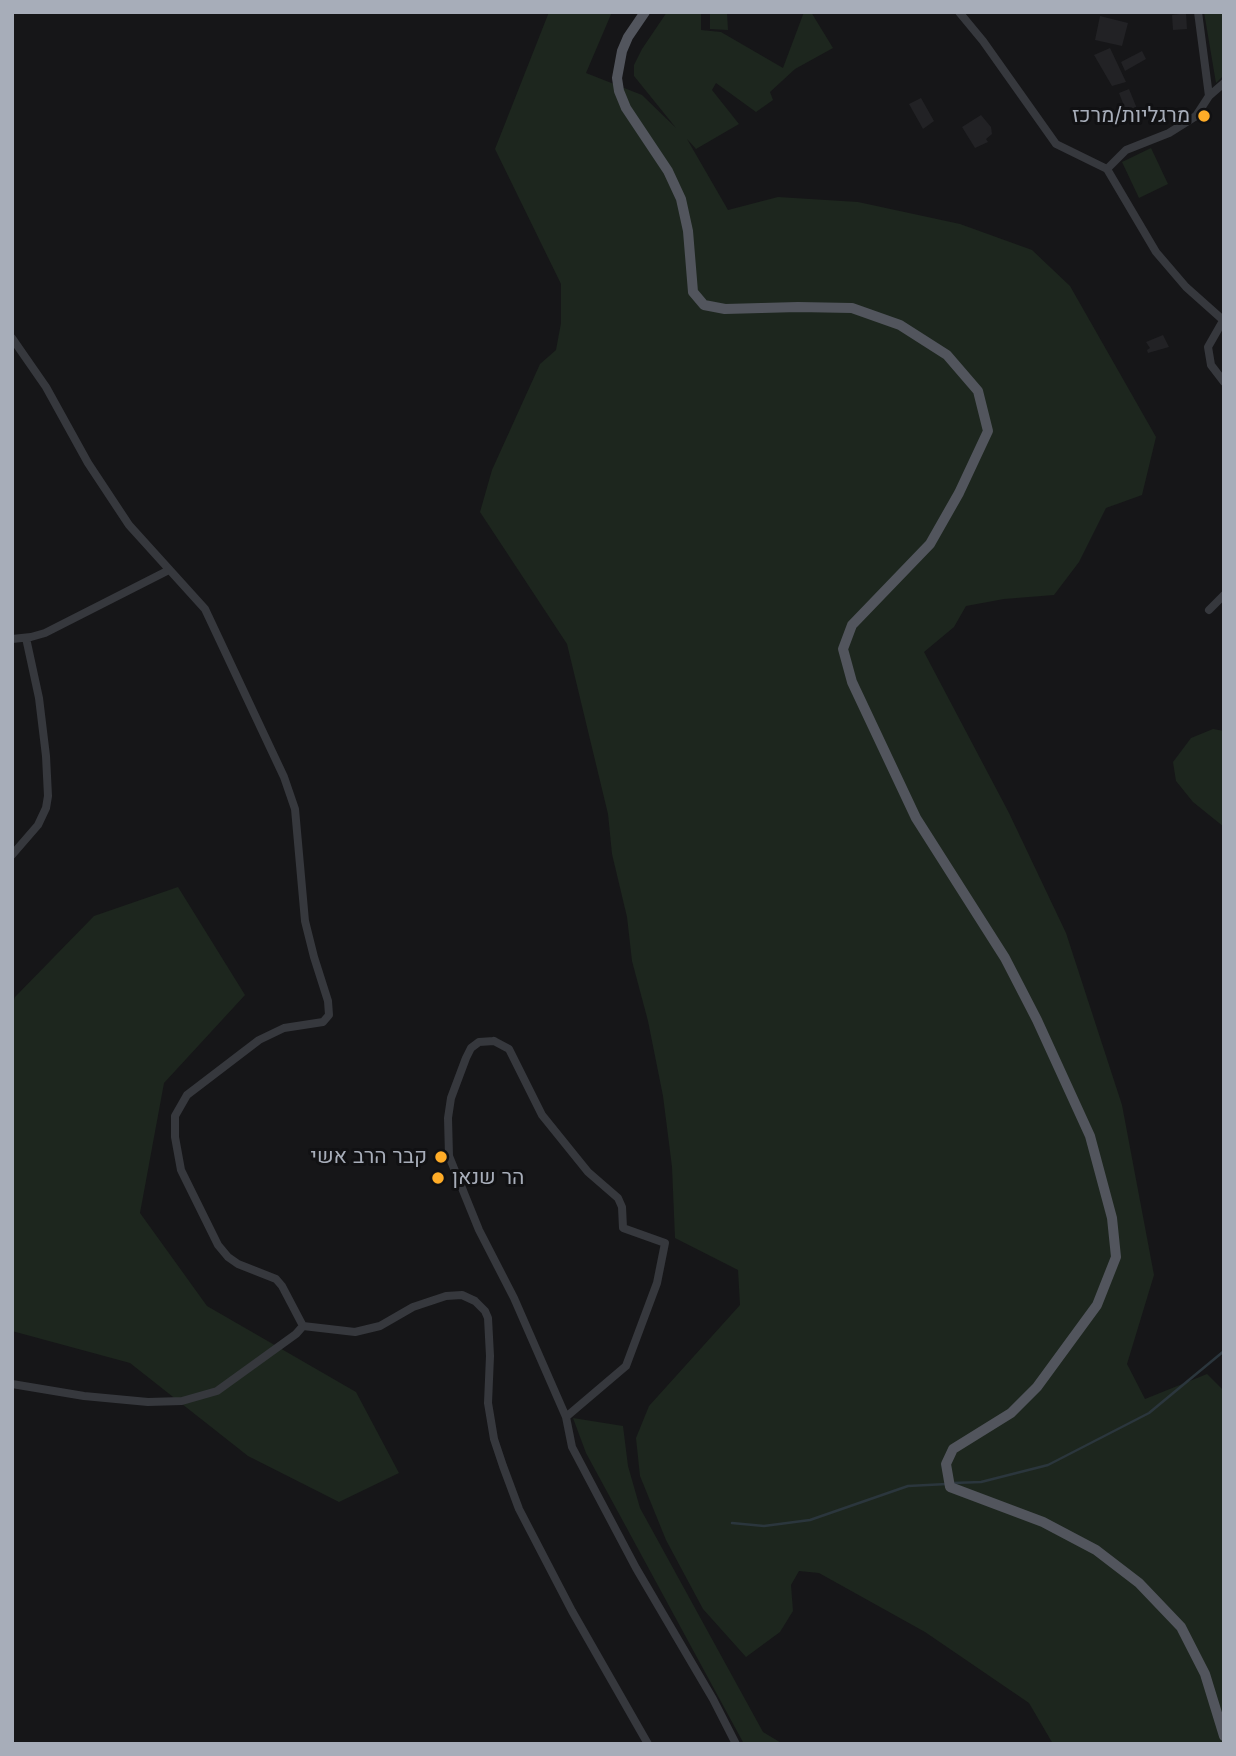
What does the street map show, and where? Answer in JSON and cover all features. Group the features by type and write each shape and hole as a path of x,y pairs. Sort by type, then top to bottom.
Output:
{"main road":[{"path":"645,12 622,51 617,78 619,91 626,108 668,171 681,199 688,231 693,292 704,304 725,309 852,309 900,325 947,355 978,391 988,431 959,493 929,544 852,625 843,649 852,682 915,818 1005,958 1037,1020 1090,1136 1112,1218 1116,1257 1097,1305 1037,1387 1011,1413 953,1449 946,1464 950,1487 1043,1522 1096,1550 1139,1583 1181,1627 1205,1674 1224,1736"}],"street":[{"path":"959,12 984,41 1056,144 1107,169 1156,252 1186,287 1223,319 1208,347 1211,365 1224,382"},
{"path":"1198,12 1209,96"},
{"path":"1107,169 1126,150 1169,133 1196,117 1209,96 1224,83"},
{"path":"12,338 46,387 88,463 116,505 144,542 195,596 211,620 291,793 298,827 305,921 329,1009 328,1015 323,1022 284,1028 259,1040 187,1094 175,1116 181,1170 218,1245 238,1264 276,1279 303,1326"},
{"path":"12,639 45,633 169,570"},
{"path":"1209,610 1224,595"},
{"path":"12,855 38,825 47,802 46,756 39,698 26,638"},
{"path":"566,1417 626,1366 657,1283 665,1243 623,1228 622,1207 618,1198 588,1172 542,1115 509,1049 494,1041 479,1042 471,1048 451,1098 447,1118 449,1156 479,1230 514,1298 566,1417 572,1447 636,1568 736,1744"},
{"path":"303,1326 355,1332 380,1326 413,1307 446,1296 462,1295 475,1301 485,1311 488,1318 490,1356 488,1403 503,1466 519,1509 648,1744"},
{"path":"12,1384 84,1396 148,1402 182,1401 217,1391 296,1334 303,1326"}],"shaded area":[{"path":"549,12 612,12 586,73 642,95 676,128 634,76 634,65 642,49 667,12 701,12 701,30 721,32 783,68 804,12 811,12 833,48 795,69 770,92 773,100 756,112 716,83 712,90 739,124 696,149 687,139 728,210 778,197 858,202 960,224 1032,250 1070,286 1156,437 1142,495 1106,508 1079,562 1054,595 1004,599 966,606 954,627 924,652 1009,813 1066,933 1122,1105 1154,1275 1127,1364 1145,1399 1207,1374 1224,1391 1224,1744 1053,1744 1029,1703 925,1632 819,1573 799,1571 791,1585 793,1611 780,1632 746,1657 703,1609 666,1540 640,1476 636,1438 649,1406 740,1305 738,1270 675,1238 672,1167 663,1096 648,1021 632,961 627,917 612,854 608,814 567,644 480,512 492,470 540,364 556,350 561,323 561,284 495,149"},
{"path":"710,12 727,12 728,30 710,29"},
{"path":"1204,12 1224,12 1224,75 1216,83"},
{"path":"1186,13 1187,29 1173,30 1172,15"},
{"path":"1100,16 1128,23 1122,46 1095,40"},
{"path":"1110,48 1126,82 1112,86 1094,55"},
{"path":"1142,51 1146,59 1125,71 1121,62"},
{"path":"1129,89 1138,111 1128,116 1119,93"},
{"path":"921,98 934,121 923,129 909,104"},
{"path":"981,115 991,127 992,134 986,139 988,142 975,148 962,127"},
{"path":"1151,148 1168,184 1139,198 1122,162"},
{"path":"1163,335 1169,347 1148,353 1150,348 1146,342"},
{"path":"1213,729 1224,731 1224,827 1193,802 1176,781 1173,762 1191,738"},
{"path":"178,887 245,995 164,1083 140,1213 207,1306 356,1392 399,1473 339,1502 248,1456 130,1363 12,1331 12,1006 15,997 94,916"},
{"path":"573,1418 623,1426 628,1466 640,1508 763,1732 783,1744 744,1744 586,1453"}],"waterway":[{"path":"953,1483 981,1482 1048,1465 1149,1413 1224,1351"},
{"path":"732,1523 764,1526 810,1520 908,1486 947,1484"}],"place":[{"name":"מרגליות/מרכז","path":"1204,116"},
{"name":"קבר הרב אשי","path":"441,1157"},
{"name":"הר שנאן","path":"438,1178"}]}
